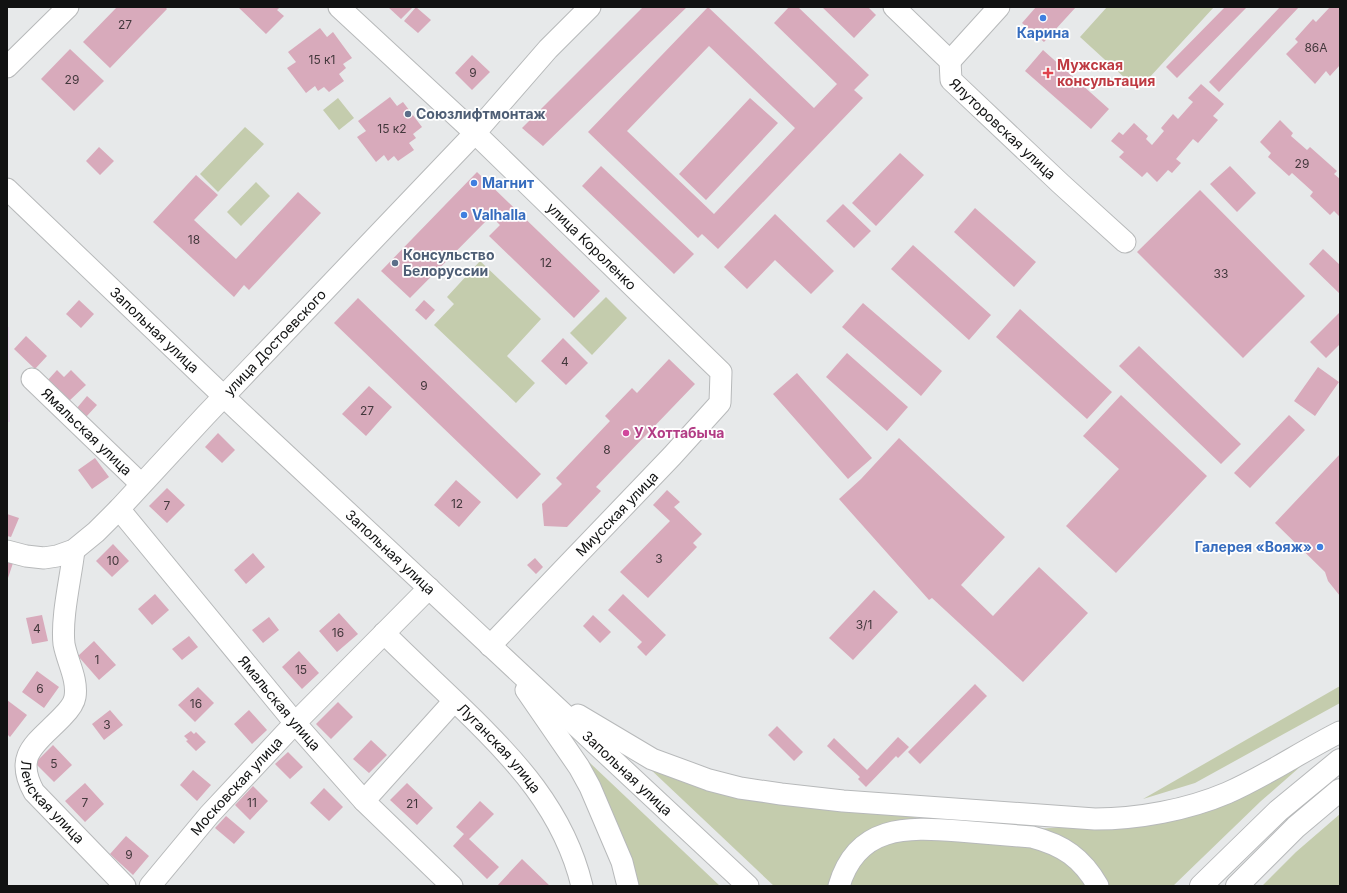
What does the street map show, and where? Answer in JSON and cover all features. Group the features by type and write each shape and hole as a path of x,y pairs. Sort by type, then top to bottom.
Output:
{"main road":[{"path":"1200,886 1278,811 1340,760"},
{"path":"1237,886 1296,827 1340,790"}],"street":[{"path":"7,68 68,7"},
{"name":"улица Короленко","path":"339,7 475,133 720,372"},
{"path":"475,133 548,49 590,7"},
{"name":"Ялуторовская улица","path":"894,7 950,61 952,80 1060,184 1125,242"},
{"path":"950,61 999,7"},
{"name":"улица Достоевского","path":"74,550 119,509 224,396 475,133"},
{"name":"Запольная улица","path":"7,189 224,396 748,886"},
{"name":"Запольная улица","path":"7,201 34,215"},
{"name":"Миусская улица","path":"490,646 720,403 720,372"},
{"name":"Ямальская улица","path":"32,379 141,484"},
{"name":"Ямальская улица","path":"119,509 295,723 364,801 452,886"},
{"path":"7,551 26,556 44,558 57,556 74,550"},
{"name":"Ленская улица","path":"74,550 64,625 64,644 75,686 75,698 66,713 29,751 24,765 28,780 34,792 125,886"},
{"name":"Московская улица","path":"150,886 209,814 295,723 429,588"},
{"name":"Луганская улица","path":"384,633 504,749 539,792 550,808 574,859 582,886"},
{"path":"508,663 583,774 610,830 622,862 628,886"},
{"path":"539,692 652,760 709,780 740,788 843,801 1095,819 1120,818 1170,810 1226,794 1340,732"},
{"path":"364,801 454,701"},
{"path":"839,886 853,856 867,843 896,831 919,828 1032,837 1046,841 1070,853 1092,876 1098,886"}],"shaded area":[{"path":"7,327 9,327 10,422 7,422"}],"green space":[{"path":"1107,7 1214,7 1138,90 1080,37"},
{"path":"338,98 354,118 339,130 323,110"},
{"path":"245,127 264,144 218,192 200,174"},
{"path":"256,182 270,196 241,226 227,212"},
{"path":"480,261 541,319 507,356 535,383 516,403 434,325 454,304 447,297"},
{"path":"606,297 627,318 592,355 570,333"},
{"path":"1340,686 1340,703 1195,783 1143,799"},
{"path":"586,759 720,886 639,886 619,827"},
{"path":"1309,759 1261,801 1173,886 1108,886 1035,829 1066,827 1103,830 1137,826"},
{"path":"648,767 918,818 892,822 872,829 832,875 829,886 774,886"},
{"path":"1340,814 1340,886 1262,886 1296,852"},
{"path":"918,837 1041,848 1070,864 1087,886 849,886 861,864 876,850 894,842"}],"building":[{"path":"117,7 165,7 167,9 110,68 83,42"},
{"path":"238,7 280,7 277,10 284,16 266,34"},
{"path":"388,7 413,7 401,19"},
{"path":"416,7 431,20 418,33 404,21"},
{"path":"643,7 687,7 543,146 522,128"},
{"path":"708,7 814,108 837,84 774,23 789,7 798,7 869,75 854,90 863,98 718,249 702,234 698,238 588,132","holes":["709,46 795,128 714,214 627,131"]},
{"path":"822,7 868,7 876,15 854,38"},
{"path":"1036,7 1076,7 1044,42 1022,23"},
{"path":"1225,7 1247,7 1177,78 1166,67"},
{"path":"1280,7 1299,7 1219,92 1209,82"},
{"path":"1330,7 1340,7 1340,65 1330,76 1326,71 1315,84 1286,54 1298,42 1295,39 1313,19 1316,22"},
{"path":"320,28 327,37 333,32 352,58 343,64 346,68 339,74 344,81 329,92 324,87 318,91 315,86 306,93 287,68 296,62 288,52"},
{"path":"70,49 104,81 74,111 41,79"},
{"path":"1043,50 1109,109 1091,129 1025,71"},
{"path":"472,55 490,72 472,90 455,73"},
{"path":"1201,84 1224,104 1213,116 1218,120 1198,143 1193,139 1176,159 1181,163 1172,173 1168,170 1157,182 1147,172 1142,177 1119,157 1124,152 1111,141 1119,132 1123,135 1134,123 1148,136 1146,139 1152,145 1164,131 1161,128 1173,114 1178,119 1193,102 1188,98"},
{"path":"390,97 397,106 403,102 422,127 413,134 416,138 409,143 414,150 398,161 394,156 388,161 384,155 376,162 357,137 366,131 358,121"},
{"path":"750,98 778,123 706,200 679,174"},
{"path":"1280,120 1293,133 1291,136 1307,150 1310,147 1337,171 1334,174 1340,179 1340,217 1334,211 1330,215 1310,196 1313,192 1292,173 1289,176 1268,157 1271,153 1260,142"},
{"path":"99,147 114,161 100,175 86,161"},
{"path":"900,153 924,175 876,226 852,203"},
{"path":"601,166 694,254 674,274 582,186"},
{"path":"1230,166 1256,193 1237,212 1210,184"},
{"path":"477,172 600,291 574,318 489,236 500,225 491,216 410,298 381,271"},
{"path":"196,175 218,195 194,220 236,259 298,192 321,213 249,290 244,285 234,297 153,222"},
{"path":"1200,190 1305,296 1243,358 1137,252"},
{"path":"843,204 871,231 854,248 826,221"},
{"path":"975,208 1036,262 1014,287 954,232"},
{"path":"775,214 834,271 811,294 775,260 747,289 724,267"},
{"path":"913,245 991,315 969,340 891,269"},
{"path":"1323,249 1340,265 1340,294 1309,264"},
{"path":"358,298 541,474 517,499 334,323"},
{"path":"79,300 94,314 81,328 66,314"},
{"path":"424,300 435,310 426,320 415,310"},
{"path":"863,303 942,371 921,396 842,327"},
{"path":"1020,309 1112,392 1087,419 996,337"},
{"path":"1340,312 1340,344 1326,358 1310,342"},
{"path":"26,336 47,356 35,369 14,349"},
{"path":"563,338 588,363 566,385 541,361"},
{"path":"1139,346 1241,444 1221,464 1119,366"},
{"path":"847,353 908,407 887,431 826,377"},
{"path":"669,359 695,384 596,487 601,491 567,527 544,526 542,504 562,484 556,478 610,421 605,416 632,388 637,393"},
{"path":"1318,367 1339,382 1315,416 1294,401"},
{"path":"57,370 64,377 71,370 86,385 68,402 47,381"},
{"path":"797,373 872,458 848,479 773,394"},
{"path":"369,386 392,407 366,436 342,414"},
{"path":"1121,395 1207,476 1116,573 1066,526 1119,469 1083,436"},
{"path":"87,396 97,405 86,417 77,408"},
{"path":"1289,415 1305,430 1250,488 1234,473"},
{"path":"218,433 235,450 222,463 205,447"},
{"path":"899,438 1005,537 961,585 993,616 1039,567 1088,613 1023,682 932,598 929,600 839,499 861,479"},
{"name":"Галерея «Вояж»","path":"1340,454 1340,596 1328,581 1325,572 1275,523"},
{"path":"95,458 109,477 92,489 78,470"},
{"path":"456,480 481,502 459,527 434,505"},
{"path":"167,488 185,505 167,523 149,506"},
{"path":"667,490 680,502 674,507 702,534 693,543 697,547 648,598 620,572 670,521 653,505"},
{"path":"7,514 19,518 11,537 7,536"},
{"path":"113,544 129,561 112,577 96,561"},
{"path":"253,553 265,567 246,584 234,570"},
{"path":"535,558 543,567 536,574 527,565"},
{"path":"7,561 13,563 7,581"},
{"path":"874,590 898,612 853,660 829,638"},
{"path":"155,594 169,610 152,625 138,609"},
{"path":"623,594 666,635 646,656 637,647 642,642 608,610"},
{"path":"339,613 358,634 337,652 319,631"},
{"path":"42,615 48,641 32,644 26,618"},
{"path":"593,615 611,632 600,643 583,626"},
{"path":"269,617 279,630 263,643 252,630"},
{"path":"189,636 198,647 182,660 172,649"},
{"path":"94,641 116,665 99,680 78,656"},
{"path":"299,651 319,673 302,689 282,667"},
{"path":"37,671 59,687 44,708 22,692"},
{"path":"975,684 987,696 920,764 908,752"},
{"path":"198,687 214,703 195,722 178,705"},
{"path":"7,700 27,715 10,737 7,734"},
{"path":"338,702 353,717 331,739 316,724"},
{"path":"110,710 123,725 104,740 92,724"},
{"path":"249,710 267,730 252,744 234,724"},
{"path":"777,726 803,752 794,761 768,735"},
{"path":"191,731 194,734 196,732 206,742 196,751 186,741 188,740 184,736"},
{"path":"898,737 909,747 898,758 896,756 866,787 858,779 860,777 827,746 834,738 867,770"},
{"path":"371,740 387,755 369,773 353,759"},
{"path":"53,745 72,765 54,782 35,763"},
{"path":"288,752 303,767 290,779 275,764"},
{"path":"193,770 211,785 197,801 180,785"},
{"path":"85,783 104,804 85,822 65,801"},
{"path":"407,783 433,808 417,825 390,800"},
{"path":"253,786 268,801 250,820 235,805"},
{"path":"324,788 343,807 329,821 310,803"},
{"path":"480,801 494,814 469,839 499,867 487,879 453,846 464,834 456,827"},
{"path":"226,816 245,832 234,844 215,828"},
{"path":"126,836 149,856 133,875 110,854"},
{"path":"522,859 550,886 497,886"}],"place":[{"name":"Карина","path":"1043,18"},
{"name":"Мужская консультация","path":"1048,73"},
{"name":"Союзлифтмонтаж","path":"408,114"},
{"name":"Магнит","path":"474,183"},
{"name":"Valhalla","path":"464,215"},
{"name":"Консульство Белоруссии","path":"395,263"},
{"name":"У Хоттабыча","path":"626,433"},
{"name":"Галерея «Вояж»","path":"1320,547"}]}
